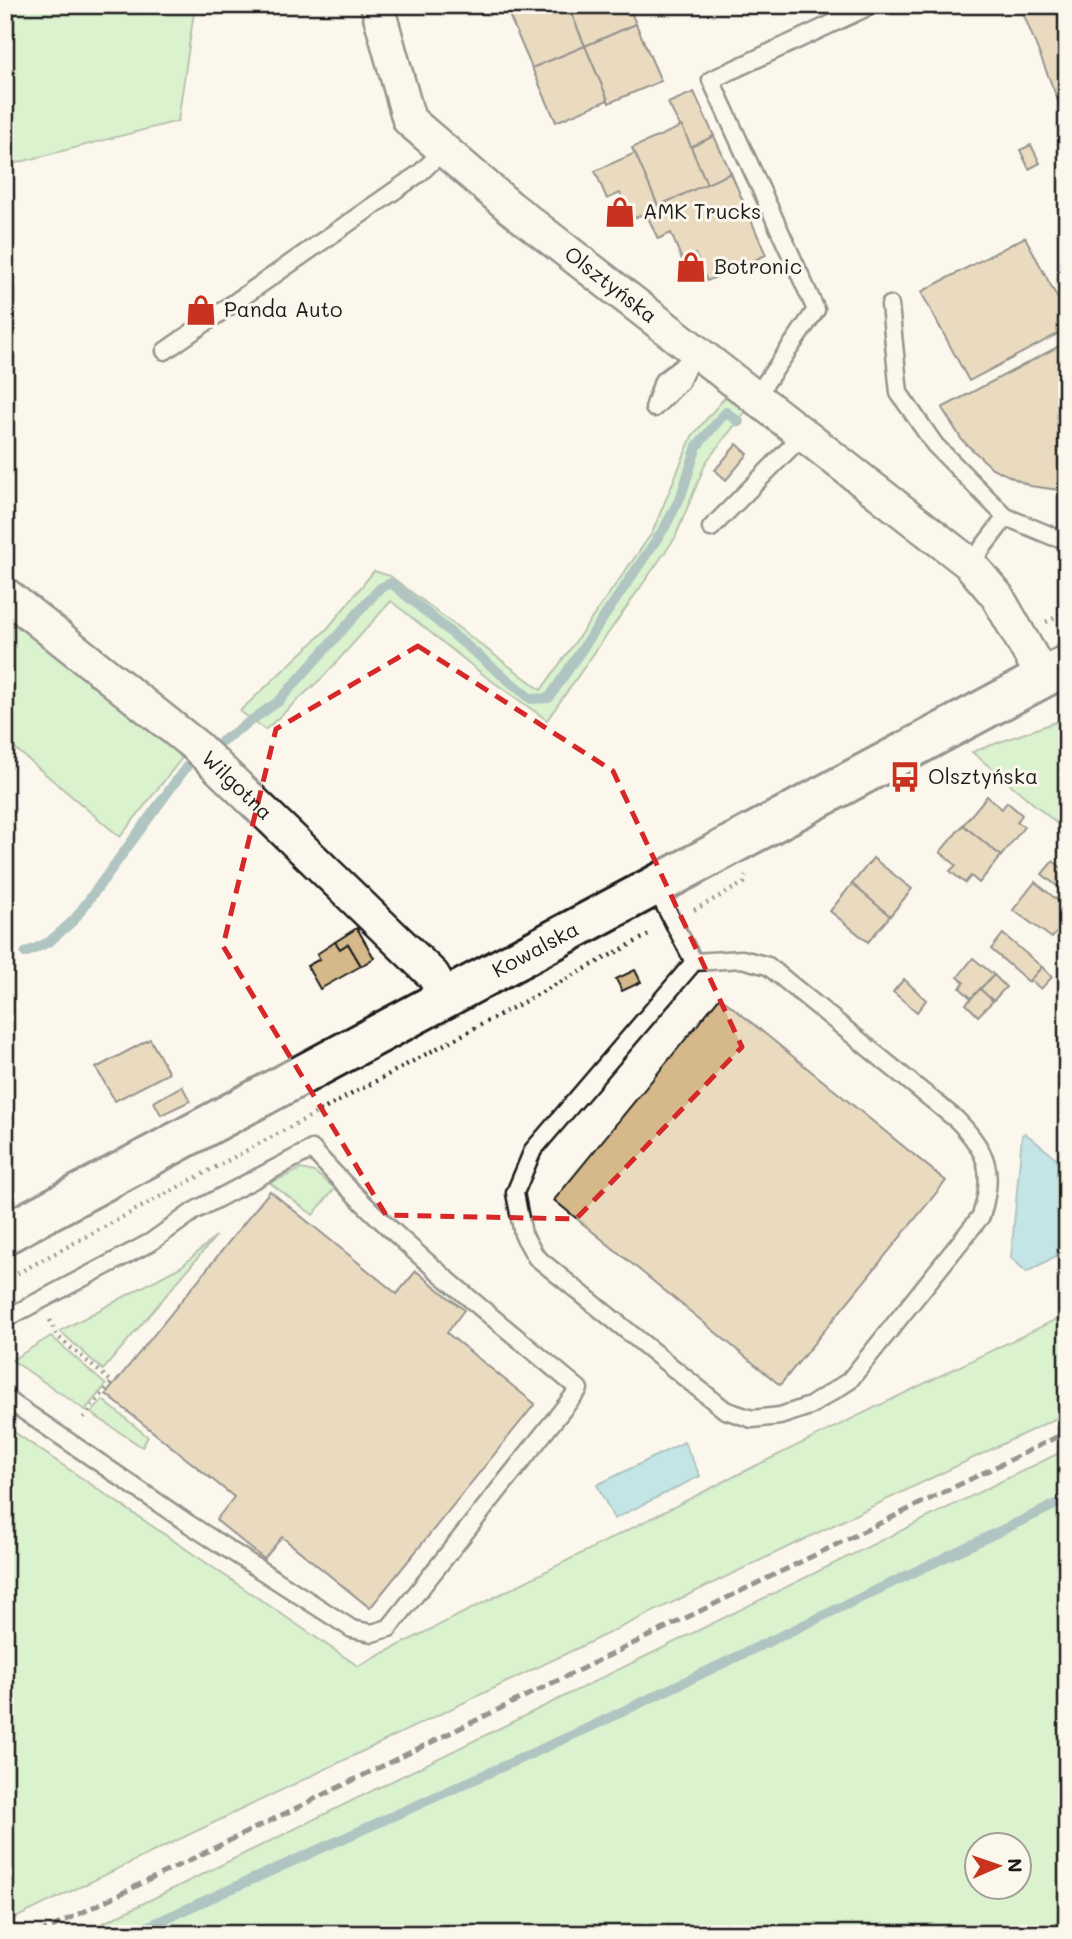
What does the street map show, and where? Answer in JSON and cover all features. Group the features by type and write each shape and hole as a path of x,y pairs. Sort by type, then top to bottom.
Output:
{"street":[{"name":"Olsztyńska","path":"377,5 409,120 690,357 755,398 970,565 1055,671"},
{"name":"Wilgotna","path":"5,594 197,747 433,975 446,998"},
{"name":"Kowalska","path":"5,1234 1055,671"}],"lane":[{"path":"755,398 816,310 711,80 872,5"},
{"path":"165,351 420,173 444,150"},
{"path":"890,305 899,393 934,445 1006,517 1054,537 1067,538"},
{"path":"711,528 803,435"},
{"path":"970,565 1006,517"},
{"path":"655,887 694,962"},
{"path":"741,959 768,966 957,1120 975,1138 988,1163 988,1193 981,1216 849,1381 810,1406 780,1416 752,1419 725,1410 548,1269 536,1257 523,1234 515,1193 533,1150 694,962 741,959"},
{"path":"5,1319 151,1242 194,1211 312,1149 349,1191 421,1257 579,1389 389,1628 372,1633 352,1629 189,1524 5,1398"}],"path":[{"path":"5,1280 744,883 749,869"},
{"path":"40,1300 57,1336 112,1382 66,1440"}],"highlighted area":[{"path":"418,646 613,771 742,1047 576,1219 386,1215 223,946 276,729"}],"green space":[{"path":"5,5 195,5 178,121 5,166"},
{"path":"726,396 746,411 706,462 675,538 547,720 485,676 391,601 324,676 265,730 240,711 328,628 374,571 390,576 541,690 652,533 692,436"},
{"path":"5,614 185,754 120,837 5,740"},
{"path":"1067,718 1067,832 972,752"},
{"path":"301,1169 314,1172 335,1188 313,1215 270,1183"},
{"path":"216,1236 103,1370 60,1331 182,1266"},
{"path":"1067,1314 1067,1413 5,1923 5,1426 358,1666 749,1469"},
{"path":"51,1336 106,1385 85,1410 12,1360"},
{"path":"103,1400 148,1437 142,1447 91,1413"},
{"path":"1067,1449 1067,1934 81,1934"}],"water":[{"path":"1025,1133 1067,1167 1067,1250 1027,1272 1011,1258 1022,1135"},
{"path":"684,1442 700,1476 614,1519 597,1485"}],"building":[{"path":"531,5 568,5 585,46 532,68 509,15"},
{"path":"568,5 628,5 636,24 585,46"},
{"path":"1020,5 1065,5 1067,123"},
{"path":"636,24 661,81 609,103 585,46"},
{"path":"585,46 608,100 556,122 532,68"},
{"path":"694,92 714,136 691,147 668,103"},
{"path":"682,126 707,184 658,206 632,148"},
{"path":"714,136 731,173 707,184 691,147"},
{"path":"1031,145 1040,163 1029,169 1020,150"},
{"path":"635,153 658,206 731,173 766,255 707,281 695,254 682,260 671,233 658,239 646,213 632,219 620,193 607,199 595,171"},
{"path":"1025,237 1067,316 1067,329 969,381 921,292"},
{"path":"1067,342 1067,491 1030,486 992,468 962,440 942,408"},
{"path":"737,444 748,454 726,480 715,470"},
{"path":"987,796 1002,809 1007,802 1022,815 1017,822 1024,827 1001,856 963,825"},
{"path":"963,825 1001,856 979,883 971,876 965,883 950,871 956,865 940,852"},
{"path":"873,858 912,889 890,916 852,884"},
{"path":"1053,861 1067,872 1067,894 1042,874"},
{"path":"1035,882 1067,908 1067,920 1052,938 1013,910"},
{"path":"852,884 890,916 868,942 830,911"},
{"path":"357,928 374,958 361,966 348,944 340,949 335,942"},
{"path":"1003,934 1042,967 1029,982 991,949"},
{"path":"335,942 340,949 348,944 361,966 320,989 307,966 320,959 317,954"},
{"path":"973,958 994,975 971,998 960,988 964,982 958,977"},
{"path":"1042,967 1052,977 1041,989 1030,980"},
{"path":"635,970 641,982 622,991 616,979"},
{"path":"994,975 1006,987 993,1001 980,989"},
{"path":"904,979 926,1000 917,1012 893,992"},
{"path":"980,989 993,1001 978,1016 966,1004"},
{"path":"720,997 946,1181 780,1385 554,1200"},
{"path":"150,1039 169,1073 115,1101 96,1068"},
{"path":"182,1086 190,1101 161,1115 154,1102"},
{"path":"270,1191 397,1294 416,1271 464,1310 447,1333 535,1404 370,1608 282,1537 264,1559 216,1520 234,1497 106,1394"}],"waterway":[{"path":"222,741 279,701 380,588 391,583 531,699 549,698 665,527 681,496 697,446 726,412 739,422"},
{"path":"25,953 49,942 74,920 187,766"},
{"path":"131,1934 586,1729 1067,1499"}],"railway":[{"path":"38,1934 1067,1432"}],"place":[{"name":"AMK Trucks","path":"620,212"},
{"name":"Botronic","path":"691,267"},
{"name":"Panda Auto","path":"201,310"},
{"name":"Olsztyńska","path":"905,777"}]}
